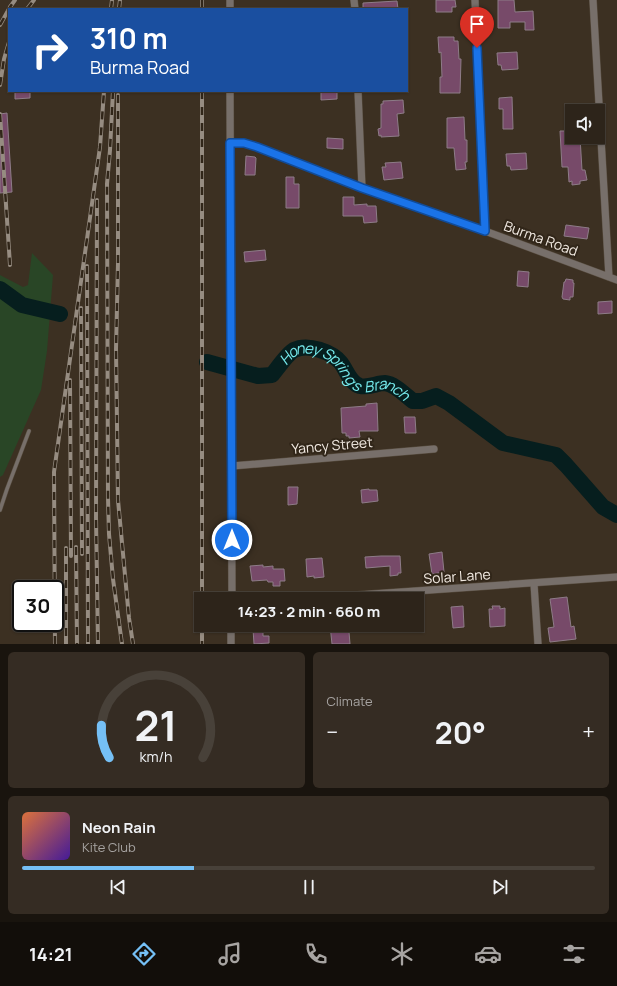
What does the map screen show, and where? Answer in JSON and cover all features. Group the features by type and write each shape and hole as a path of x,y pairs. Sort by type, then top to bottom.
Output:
{"street":[{"path":"475,0 485,231"},
{"path":"593,0 609,277"},
{"path":"230,92 232,592"},
{"path":"358,92 362,188"},
{"name":"Burma Road","path":"230,143 244,143 257,147 362,188 485,231 617,280"},
{"name":"Yancy Street","path":"232,466 434,449"},
{"name":"Solar Lane","path":"409,592 617,577"},
{"path":"534,584 538,644"},
{"path":"231,644 232,632"}],"lane":[{"path":"0,510 29,431"}],"green space":[{"path":"32,253 53,275 47,351 41,390 3,475 0,477 0,275 23,287 28,285"}],"building":[{"path":"436,0 455,0 456,7 452,7 452,12 436,12"},
{"path":"498,0 514,0 515,12 533,11 534,30 525,30 525,22 510,22 510,28 498,28"},
{"path":"397,1 398,8 363,8 363,3"},
{"path":"438,37 454,37 454,41 458,41 459,59 461,59 460,93 440,93 440,77 442,77 441,52 439,53"},
{"path":"517,52 518,69 502,70 501,65 498,65 497,53"},
{"path":"15,92 30,92 30,98 15,99"},
{"path":"321,92 337,92 337,99 321,100"},
{"path":"512,97 513,129 503,129 503,109 499,109 499,98"},
{"path":"403,100 404,113 397,114 399,136 379,136 378,129 381,128 381,104 383,104 383,101"},
{"path":"7,113 12,192 0,193 0,114"},
{"path":"464,117 465,140 467,140 467,162 465,162 466,169 456,170 454,148 447,148 447,118"},
{"path":"560,131 565,131 565,144 580,144 582,170 585,170 587,180 580,181 580,184 572,185 572,181 569,182 568,167 562,167"},
{"path":"327,138 343,139 343,149 327,148"},
{"path":"526,153 527,169 511,170 510,166 507,166 506,154"},
{"path":"246,156 256,158 255,175 245,175"},
{"path":"401,162 403,178 384,180 382,167 386,167 385,163"},
{"path":"286,177 294,177 294,184 299,184 299,208 286,208"},
{"path":"343,197 354,197 354,205 367,204 367,206 376,206 377,222 364,223 363,216 343,216"},
{"path":"566,225 589,228 587,239 564,236"},
{"path":"265,250 266,260 245,262 244,252"},
{"path":"518,271 529,272 528,287 517,286"},
{"path":"566,279 573,280 574,283 573,297 570,297 570,300 563,299 562,297 564,282"},
{"path":"612,301 612,313 598,314 598,302"},
{"path":"377,403 378,431 359,431 360,437 349,438 349,436 346,436 346,433 342,433 341,408 366,406 366,404"},
{"path":"404,417 415,417 416,433 405,433"},
{"path":"288,487 298,487 297,504 288,505"},
{"path":"361,490 377,490 378,501 362,503"},
{"path":"442,552 444,572 432,574 429,554"},
{"path":"400,556 401,573 390,576 390,566 366,568 365,557"},
{"path":"322,558 324,577 307,577 306,559"},
{"path":"263,565 263,567 273,566 273,569 284,569 285,581 280,581 280,586 273,586 273,582 268,582 267,580 252,581 250,566"},
{"path":"567,597 571,627 574,626 576,639 550,642 548,628 554,627 550,599"},
{"path":"463,606 464,627 453,628 451,607"},
{"path":"492,606 500,606 500,609 505,608 505,626 490,627 489,609 493,609"},
{"path":"253,632 263,632 263,636 269,636 269,643 254,644"},
{"path":"331,632 349,632 350,644 332,644"}],"waterway":[{"name":"Honey Springs Branch","path":"0,289 22,305 60,314"},
{"name":"Honey Springs Branch","path":"207,362 258,376 272,375 285,358 294,350 300,348 313,348 326,352 337,359 351,380 360,386 370,386 382,383 389,384 413,401 422,401 436,396 449,403 503,443 556,455 603,507 617,515"}],"railway":[{"path":"9,8 15,0"},
{"path":"28,8 34,0"},
{"path":"111,8 112,0"},
{"path":"119,8 120,0"},
{"path":"202,0 202,8"},
{"path":"0,25 8,11"},
{"path":"0,85 4,59 8,45"},
{"path":"55,644 54,472 100,147 104,92"},
{"path":"113,92 107,184 108,498 109,534 113,579 122,644"},
{"path":"202,92 202,592"},
{"path":"118,95 118,263 116,349 118,500 129,618 133,644"},
{"path":"0,114 10,265"},
{"path":"97,200 96,518 98,644"},
{"path":"87,266 88,644"},
{"path":"81,308 82,554"},
{"path":"70,380 71,556"},
{"path":"76,547 77,644"},
{"path":"66,548 66,644"},
{"path":"202,632 202,644"}],"route":[{"path":"232,540 230,143 244,143 257,147 362,188 485,231 477,48"}]}
